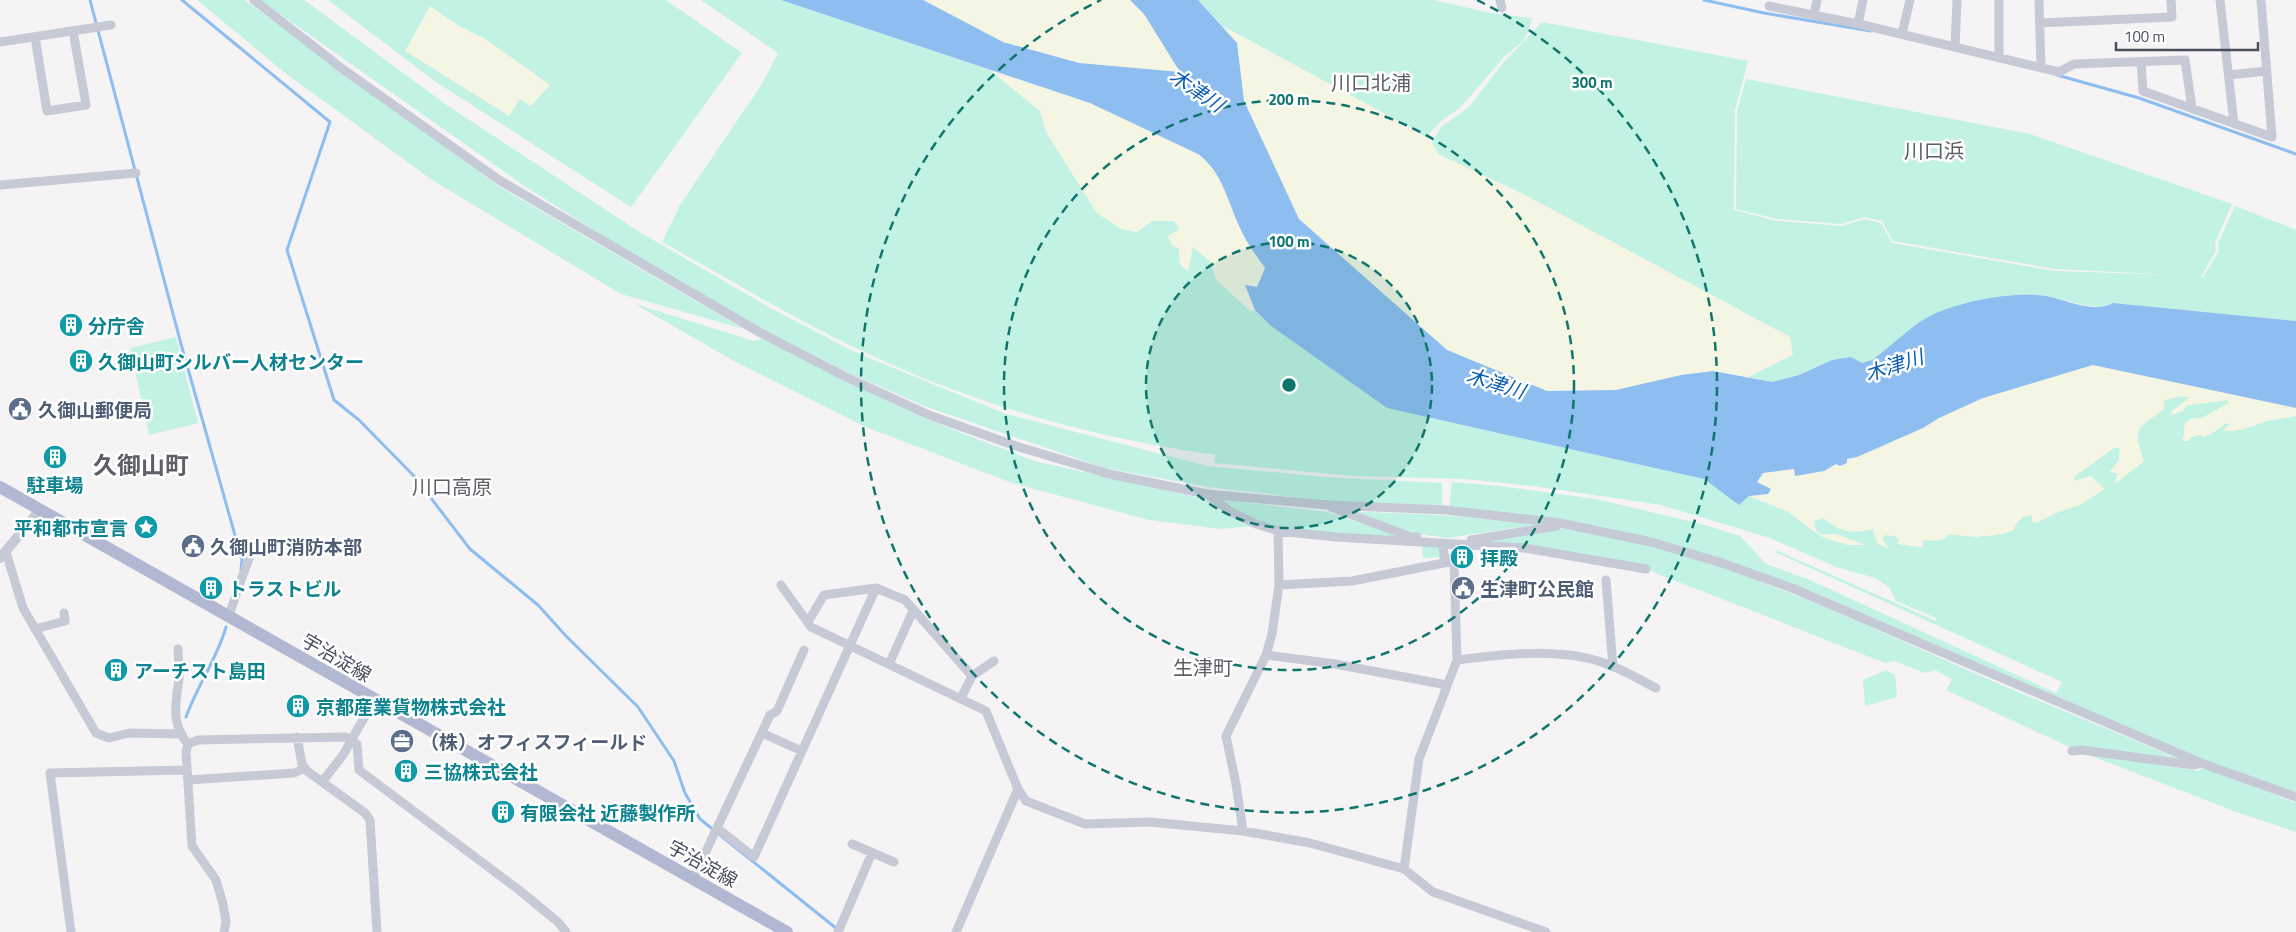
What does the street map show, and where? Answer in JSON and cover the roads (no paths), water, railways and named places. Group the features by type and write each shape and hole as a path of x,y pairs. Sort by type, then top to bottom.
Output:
{"main road":[{"name":"宇治淀線","path":"0,488 788,932"}],"street":[{"path":"254,0 344,70 499,180 759,332 844,376 929,415 1016,446 1109,474 1207,494 1328,505 1446,510 1560,523 1651,542 1719,562 1792,588 2201,763 2296,797"},
{"path":"1788,10 1789,0"},
{"path":"1814,15 1818,0"},
{"path":"1858,24 1863,0"},
{"path":"1902,34 1910,0"},
{"path":"1955,47 1957,0"},
{"path":"1999,0 1999,58"},
{"path":"2039,0 2041,68"},
{"path":"2040,23 2172,17 2171,0"},
{"path":"2220,0 2234,124"},
{"path":"2141,62 2143,91 2272,137 2261,0"},
{"path":"1769,6 1902,34 2059,72 2074,64 2185,60 2192,108"},
{"path":"0,42 111,25"},
{"path":"34,37 46,111 86,105 73,31"},
{"path":"2229,75 2266,71"},
{"path":"0,185 136,173"},
{"path":"1207,494 1231,512 1256,524 1278,531 1524,548 1646,569"},
{"path":"1328,505 1336,510 1411,537 1428,538 1443,543 1559,526 1560,523"},
{"path":"39,511 3,555 24,608 96,733 109,738 129,733 182,734"},
{"path":"1243,831 1226,736 1266,655 1272,634 1279,585 1278,531"},
{"path":"1443,543 1444,557 1454,562"},
{"path":"229,617 236,589 252,550"},
{"path":"1279,585 1352,581 1454,562"},
{"path":"1404,869 1419,759 1457,660 1454,562"},
{"path":"1606,580 1613,667"},
{"path":"781,585 811,627 986,710 1018,789 1026,801 1085,824 1150,822 1243,831 1310,843 1404,869 1433,892 1546,932"},
{"path":"808,622 824,595 876,588 905,600 972,676"},
{"path":"717,828 754,857 876,588"},
{"path":"889,664 913,611"},
{"path":"35,629 65,621 64,612"},
{"path":"178,649 179,676 175,708 182,734 188,744 187,770 192,846 216,880 226,922 224,932"},
{"path":"693,879 770,715 777,711 804,650"},
{"path":"1457,660 1500,655 1552,654 1580,657 1613,667 1656,688"},
{"path":"1266,655 1335,664 1447,685"},
{"path":"961,698 972,676 994,662"},
{"path":"322,782 343,755 374,700"},
{"path":"762,733 802,751"},
{"path":"297,737 302,764 305,768 366,813 370,820 377,932"},
{"path":"188,744 198,740 346,737 357,744 359,770 519,890 558,922 566,932"},
{"path":"2072,752 2081,750 2193,765 2201,763"},
{"path":"188,780 294,773 305,768"},
{"path":"71,932 50,774 187,770"},
{"path":"956,932 1018,789"},
{"path":"852,844 894,862"},
{"path":"838,932 872,853"}],"water":[{"name":"木津川","path":"781,0 923,0 1003,42 1079,63 1180,72 1144,14 1130,0 1198,0 1237,43 1244,101 1299,219 1447,350 1547,391 1616,390 1681,375 1713,371 1772,382 1799,375 1832,360 1851,357 1862,363 1872,360 1923,320 1956,306 1987,298 2033,295 2046,296 2088,307 2105,306 2113,303 2296,321 2296,408 2093,365 1983,398 1939,418 1923,428 1857,457 1847,459 1847,463 1840,466 1836,464 1824,471 1795,476 1794,469 1763,473 1757,482 1771,489 1768,494 1749,496 1739,505 1704,479 1387,408 1271,326 1255,310 1245,285 1257,287 1265,268 1242,233 1219,178 1198,154 1090,103"}],"waterway":[{"path":"90,0 181,344 242,560 241,569"},
{"path":"182,0 330,122 287,250 334,400 359,420 414,476 470,549 538,605 566,636 638,707 674,761 685,793 700,819 837,929"},
{"path":"1704,0 1764,13 1871,31"},
{"path":"2057,75 2139,98 2296,154"},
{"path":"186,717 218,650 226,627"}],"place":[{"name":"分庁舎","path":"71,325"},
{"name":"久御山町シルバー人材センター","path":"81,361"},
{"name":"久御山郵便局","path":"20,409"},
{"name":"駐車場","path":"55,457"},
{"name":"平和都市宣言","path":"146,527"},
{"name":"久御山町消防本部","path":"193,546"},
{"name":"拝殿","path":"1462,557"},
{"name":"トラストビル","path":"211,588"},
{"name":"生津町公民館","path":"1463,588"},
{"name":"アーチスト島田","path":"116,670"},
{"name":"京都産業貨物株式会社","path":"298,706"},
{"name":"（株）オフィスフィールド","path":"402,741"},
{"name":"三協株式会社","path":"406,771"},
{"name":"有限会社 近藤製作所","path":"503,812"}],"district":[{"name":"川口北浦","path":"1371,82"},
{"name":"川口浜","path":"1934,150"},
{"name":"久御山町","path":"141,465"},
{"name":"川口高原","path":"452,486"},
{"name":"生津町","path":"1203,667"}]}
